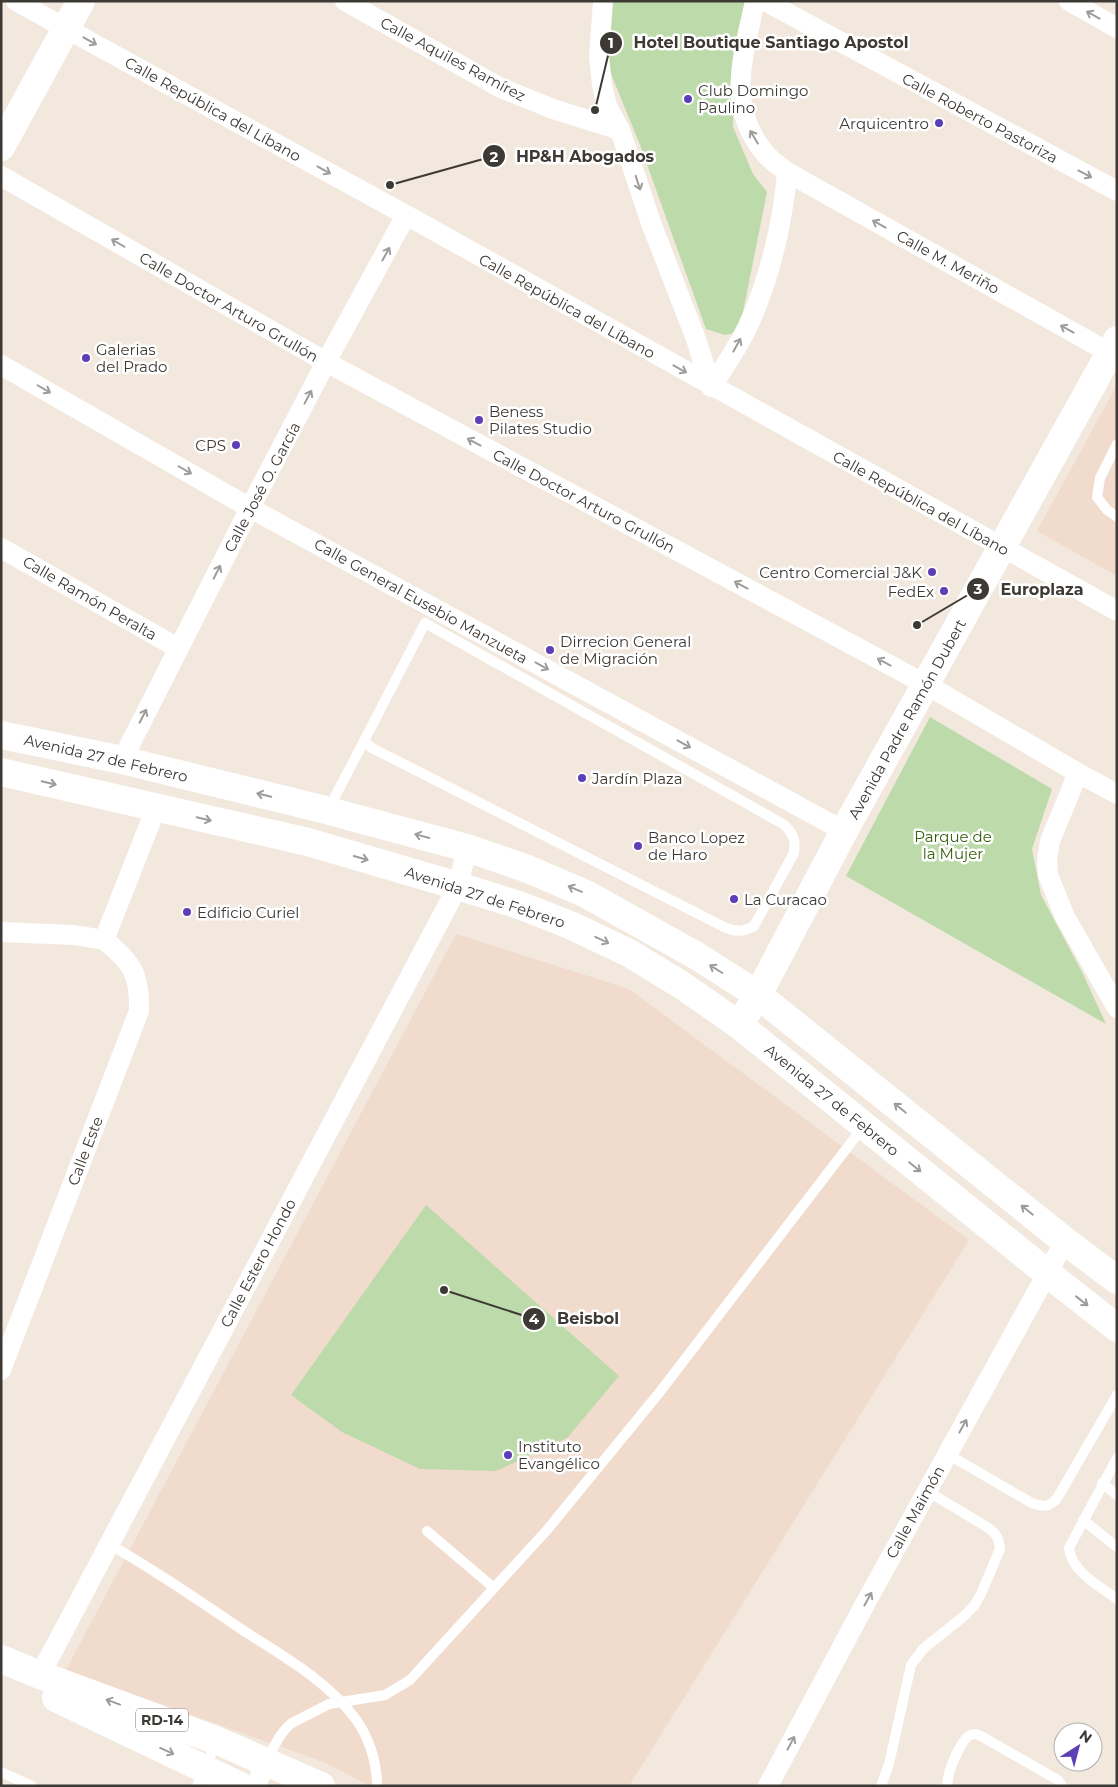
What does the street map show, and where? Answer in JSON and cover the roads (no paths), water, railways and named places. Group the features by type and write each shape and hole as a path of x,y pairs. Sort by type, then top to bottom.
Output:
{"main road":[{"path":"1,147 82,1"},
{"name":"Avenida Padre Ramón Dubert","path":"739,1025 758,994 844,831 927,685 1113,346"},
{"name":"Avenida 27 de Febrero","path":"1,735 122,760 467,848 528,869 586,894 689,952 758,994 1117,1280"},
{"name":"Avenida 27 de Febrero","path":"1,772 308,842 519,905 570,925 629,953 683,986 739,1025 1047,1274 1117,1328"},
{"name":"RD-14","path":"1,1659 218,1741 321,1786"},
{"name":"RD-14","path":"40,1675 41,1685 45,1693 201,1777 240,1786"}],"street":[{"name":"Calle República del Líbano","path":"16,1 1117,611"},
{"name":"Calle Aquiles Ramírez","path":"345,1 501,88 553,109 620,130"},
{"path":"603,1 598,56 607,106 620,130 651,223 696,339 711,387"},
{"name":"Calle M. Meriño","path":"756,1 743,56 739,86 741,104 746,120 753,136 765,153 787,172 1113,346"},
{"name":"Calle Roberto Pastoriza","path":"765,1 1117,191"},
{"path":"1069,1 1117,28"},
{"path":"711,387 729,360 758,302 780,224 787,172"},
{"name":"Calle Doctor Arturo Grullón","path":"1,176 326,362 927,685 1117,794"},
{"name":"Calle José O. García","path":"122,760 326,362 406,216"},
{"name":"Calle General Eusebio Manzueta","path":"1,365 250,508 844,831"},
{"name":"Calle Ramón Peralta","path":"1,548 178,648"},
{"path":"1078,773 1050,840 1047,860 1048,875 1065,917 1117,1008"},
{"path":"1,932 75,935 104,940 156,808"},
{"name":"Calle Estero Hondo","path":"40,1675 458,886 467,848"},
{"name":"Calle Este","path":"1,1370 139,1011 140,993 137,979 122,954 104,940"},
{"name":"Calle Maimón","path":"768,1786 865,1604 1065,1240"},
{"path":"256,1786 266,1761"}],"lane":[{"path":"1117,444 1100,478 1097,497 1107,510 1117,517"},
{"path":"327,811 425,623 783,824 790,830 796,841 794,853 754,926 745,931 736,932 372,748 364,741"},
{"path":"266,1761 276,1742 292,1722 329,1704 385,1695 410,1680 547,1530 659,1393 864,1126"},
{"path":"948,1454 1032,1504 1050,1506 1056,1500 1117,1395"},
{"path":"1117,1458 1069,1548 1070,1558 1075,1566 1117,1599"},
{"path":"1102,1483 1117,1494"},
{"path":"881,1786 889,1764 910,1665 923,1649 974,1606 1000,1549 1000,1542 996,1533 927,1492"},
{"path":"1083,1520 1117,1547"},
{"path":"427,1530 494,1588"},
{"path":"109,1544 147,1566 306,1671 342,1702 356,1720 371,1749 375,1764 377,1786"},
{"path":"948,1786 948,1772 967,1737 974,1734 981,1736 1058,1780 1062,1786"},
{"path":"201,1777 218,1741"},
{"path":"1,1772 32,1786"}],"place":[{"name":"Club Domingo Paulino","path":"688,99"},
{"name":"Hotel Boutique Santiago Apostol","path":"595,110"},
{"name":"Arquicentro","path":"939,123"},
{"name":"HP&H Abogados","path":"390,185"},
{"name":"Galerias del Prado","path":"86,358"},
{"name":"Beness Pilates Studio","path":"479,420"},
{"name":"CPS","path":"236,445"},
{"name":"Centro Comercial J&K","path":"932,572"},
{"name":"FedEx","path":"944,591"},
{"name":"Europlaza","path":"917,625"},
{"name":"Dirrecion General de Migración","path":"550,650"},
{"name":"Jardín Plaza","path":"582,778"},
{"name":"Banco Lopez de Haro","path":"638,846"},
{"name":"La Curacao","path":"734,899"},
{"name":"Edificio Curiel","path":"187,912"},
{"name":"Beisbol","path":"444,1290"},
{"name":"Instituto Evangélico","path":"508,1455"}],"park label":[{"name":"Parque de la Mujer","path":"953,844"}]}
